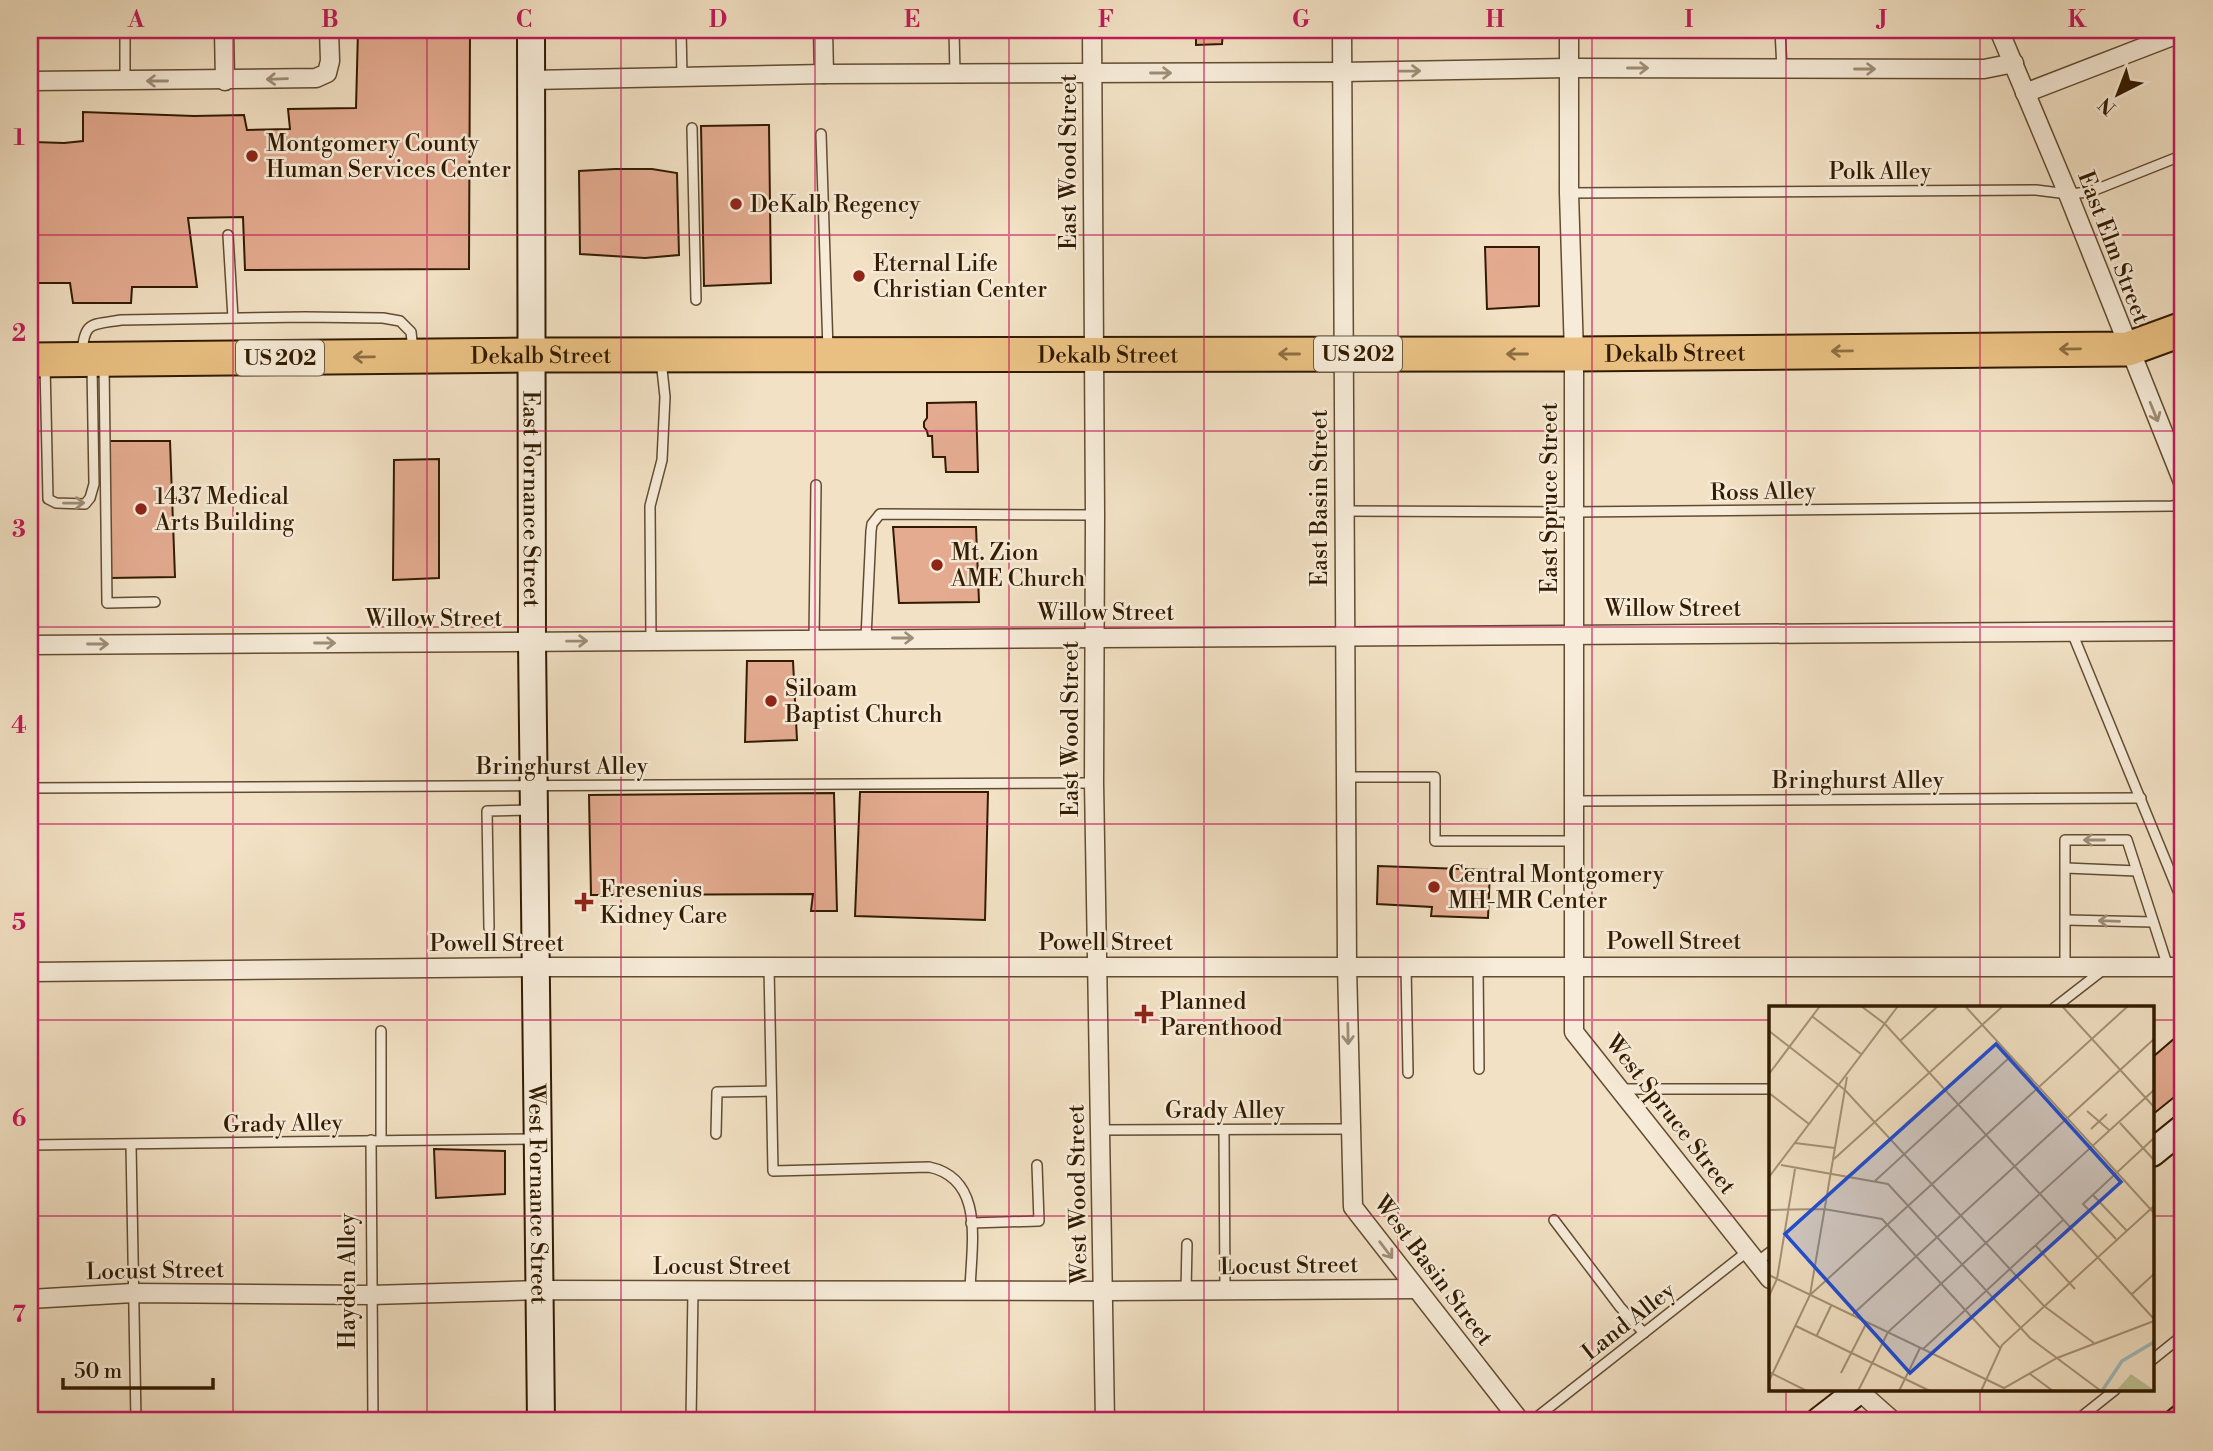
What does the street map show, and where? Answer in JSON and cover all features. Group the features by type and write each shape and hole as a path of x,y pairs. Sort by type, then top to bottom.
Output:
{"highway":[{"name":"Dekalb Street","path":"37,360 530,355 1574,354 2128,349 2183,329"}],"street":[{"path":"224,30 225,81"},
{"path":"30,81 317,78 327,73 330,61 329,30"},
{"name":"East Fornance Street","path":"530,30 533,798 537,967"},
{"path":"823,30 824,74"},
{"name":"East Wood Street","path":"1092,30 1094,783 1098,966"},
{"name":"East Basin Street","path":"1342,30 1347,966"},
{"name":"East Spruce Street","path":"1569,30 1569,193 1574,354 1575,965"},
{"name":"East Elm Street","path":"1999,30 2183,482"},
{"path":"2025,93 2183,32"},
{"path":"531,80 824,74 1342,72 1569,68 1984,69 2014,63"},
{"name":"Willow Street","path":"30,645 2183,631"},
{"name":"West Spruce Street","path":"1575,965 1574,1032 1758,1255 1769,1277"},
{"name":"West Wood Street","path":"1098,966 1105,1421"},
{"name":"West Basin Street","path":"1347,966 1353,1207 1520,1421"},
{"name":"Powell Street","path":"30,972 537,967 2175,967"},
{"name":"West Fornance Street","path":"537,967 541,1421"},
{"path":"2154,1151 2183,1128"},
{"name":"Locust Street","path":"30,1299 133,1293 371,1295 540,1290 1103,1292 1415,1289"},
{"path":"1819,1421 1855,1392"},
{"path":"1860,1392 1893,1421"}],"lane":[{"path":"125,30 125,81"},
{"path":"681,30 681,76"},
{"path":"954,30 955,74"},
{"path":"1780,30 1782,69"},
{"path":"692,128 696,300"},
{"path":"821,134 828,355"},
{"name":"Polk Alley","path":"1569,193 2036,190 2068,194 2091,192 2183,155"},
{"path":"228,234 233,318"},
{"path":"155,602 107,603 93,359 83,335 92,325 121,320 370,318 400,321 411,332 414,356"},
{"path":"651,640 650,506 662,460 666,397 661,355"},
{"path":"37,360 48,499 56,503 85,504 94,484 93,359"},
{"path":"814,639 816,485"},
{"name":"Ross Alley","path":"1343,511 1573,512 2172,506 2183,503"},
{"path":"866,638 871,531 872,524 880,514 1095,515"},
{"path":"2071,630 2183,903"},
{"path":"1346,777 1435,777 1436,841 1575,841"},
{"name":"Bringhurst Alley","path":"30,788 533,798 1094,783"},
{"path":"489,928 487,811 533,798"},
{"name":"Bringhurst Alley","path":"1575,801 2141,798"},
{"path":"2065,967 2065,840 2127,841 2153,922 2175,967"},
{"path":"2066,868 2137,871"},
{"path":"2066,919 2153,922"},
{"path":"1406,966 1408,1073"},
{"path":"1478,966 1479,1069"},
{"path":"769,967 773,1171 929,1167 944,1171 957,1179 966,1193 971,1223 970,1291"},
{"path":"2057,1006 2107,967"},
{"name":"Hayden Alley","path":"373,1421 371,1295 381,1031"},
{"path":"1621,1089 1769,1090"},
{"path":"716,1134 717,1092 771,1091"},
{"name":"Grady Alley","path":"1100,1130 1350,1129"},
{"path":"1224,1130 1225,1290"},
{"name":"Grady Alley","path":"30,1146 537,1139"},
{"path":"131,1145 136,1421"},
{"path":"971,1223 1039,1221 1037,1165"},
{"path":"1554,1220 1620,1307 1644,1333"},
{"path":"1186,1291 1188,1244"},
{"name":"Land Alley","path":"1532,1421 1644,1333 1758,1255"},
{"path":"691,1421 693,1290"},
{"path":"2154,1358 2183,1335"},
{"path":"2076,1421 2112,1392"}],"building":[{"name":"Montgomery County Human Services Center","path":"358,30 470,30 469,269 245,270 243,217 188,218 197,287 132,287 131,303 73,303 70,283 30,283 30,170 36,169 34,142 83,141 83,112 244,115 247,130 290,129 288,109 356,108"},
{"path":"1196,30 1223,30 1222,44 1196,45"},
{"name":"DeKalb Regency","path":"769,125 771,283 704,286 701,126"},
{"path":"652,169 677,173 679,255 645,258 580,254 579,171"},
{"path":"1485,247 1539,247 1539,306 1487,309"},
{"path":"976,402 978,472 946,472 945,457 933,457 932,436 928,436 924,427 927,403"},
{"name":"1437 Medical Arts Building","path":"108,441 170,441 175,577 110,578"},
{"path":"439,459 439,578 393,580 394,460"},
{"name":"Mt. Zion AME Church","path":"893,527 976,527 979,602 899,603"},
{"name":"Siloam Baptist Church","path":"747,661 793,661 797,740 745,742"},
{"path":"860,792 988,792 985,920 855,916"},
{"path":"834,793 837,911 811,911 813,894 591,895 589,795"},
{"name":"Central Montgomery MH-MR Center","path":"1378,866 1490,870 1488,918 1431,916 1432,907 1377,904"},
{"path":"2183,1031 2183,1090 2154,1113 2154,1056"},
{"path":"434,1149 505,1151 505,1194 436,1198"},
{"path":"2183,1398 2183,1415 2175,1405"},
{"path":"2175,1405 2183,1415 2183,1421 2168,1421 2163,1415"}],"place":[{"name":"Montgomery County Human Services Center","path":"252,156"},
{"name":"DeKalb Regency","path":"736,204"},
{"name":"Eternal Life Christian Center","path":"859,276"},
{"name":"1437 Medical Arts Building","path":"141,509"},
{"name":"Mt. Zion AME Church","path":"937,565"},
{"name":"Siloam Baptist Church","path":"771,701"},
{"name":"Central Montgomery MH-MR Center","path":"1434,887"},
{"name":"Fresenius Kidney Care","path":"584,902"},
{"name":"Planned Parenthood","path":"1144,1014"}]}
